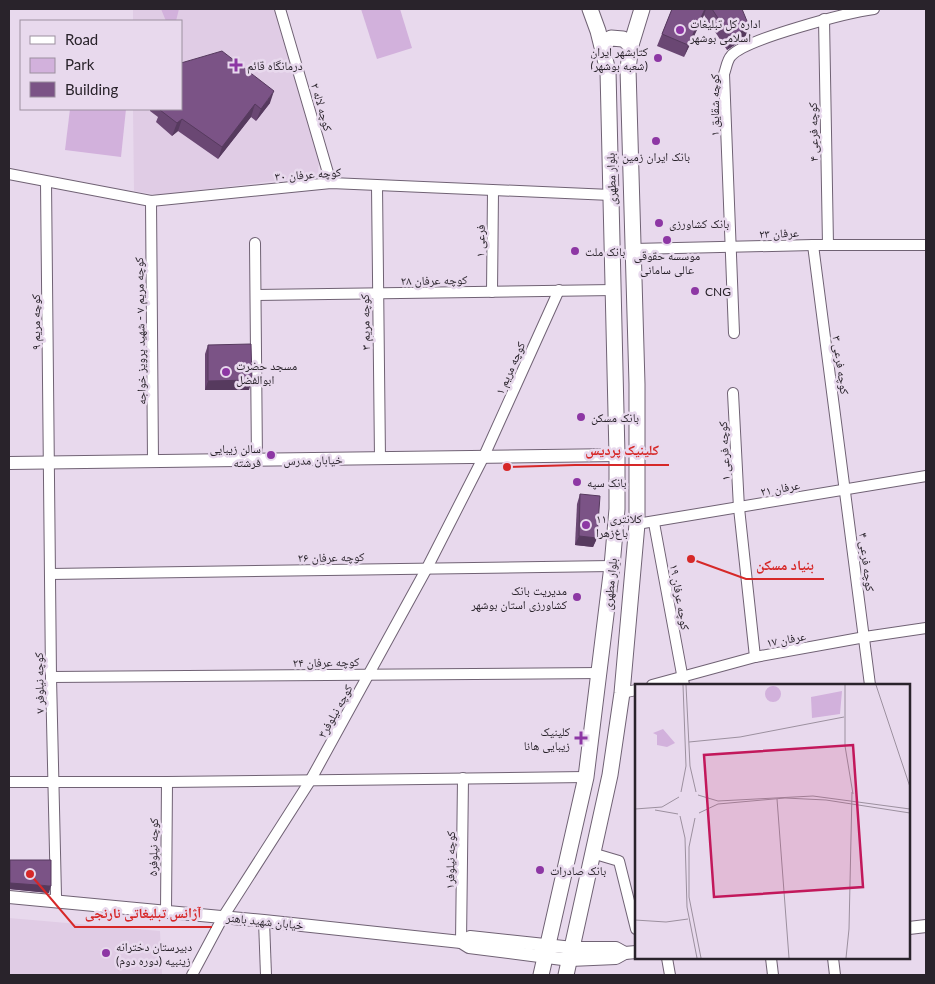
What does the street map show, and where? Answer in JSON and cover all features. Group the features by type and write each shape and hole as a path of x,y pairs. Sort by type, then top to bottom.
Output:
{"main road":[{"name":"بلوار مطهری","path":"541,975 586,777 600,673 617,509 608,71 590,9"},
{"name":"بلوار مطهری","path":"566,975 629,691 638,524 637,384 628,69 631,45 642,9"},
{"path":"602,45 611,38 622,39 631,45"}],"street":[{"name":"کوچه لاله ۲","path":"280,9 331,183"},
{"name":"کوچه شقایق ۱","path":"731,247 724,74 731,56 747,45 824,19 872,9"},
{"name":"کوچه فرعی ۴","path":"824,19 828,245"},
{"name":"کوچه عرفان ۳۰","path":"9,174 151,201 331,183 612,195"},
{"name":"کوچه مریم ۹","path":"46,182 49,462"},
{"name":"کوچه مریم ۳","path":"376,186 380,458"},
{"name":"فرعی ۱","path":"492,292 493,191"},
{"name":"کوچه مریم ۷ - شهید پرویز خواجه","path":"151,201 154,461"},
{"path":"255,243 257,461"},
{"name":"عرفان ۲۳","path":"633,249 813,245 926,245"},
{"name":"کوچه فرعی ۳","path":"813,245 845,489"},
{"path":"731,247 734,333"},
{"name":"کوچه مریم ۱","path":"484,456 559,290"},
{"name":"کوچه عرفان ۲۸","path":"256,295 614,290"},
{"name":"کوچه فرعی ۱","path":"733,393 739,508 755,657"},
{"name":"خیابان مدرس","path":"9,463 617,455"},
{"name":"کوچه نیلوفر۳","path":"192,975 223,917 310,781 427,568 484,456"},
{"name":"کوچه نیلوفر ۷","path":"49,462 56,896 54,902"},
{"name":"عرفان ۲۱","path":"638,524 654,523 926,476"},
{"name":"کوچه فرعی ۴","path":"845,489 870,684"},
{"name":"کوچه عرفان ۱۹","path":"654,523 683,681"},
{"name":"کوچه عرفان ۲۶","path":"50,574 612,566"},
{"name":"عرفان ۱۷","path":"660,684 683,681 755,657 926,628"},
{"name":"کوچه عرفان ۲۴","path":"51,677 600,673"},
{"path":"9,782 310,781 586,777"},
{"name":"کوچه نیلوفر۱","path":"461,942 463,778"},
{"name":"کوچه نیلوفر۵","path":"166,912 167,782"},
{"path":"592,853 619,861 635,925"},
{"name":"خیابان شهید باهنر","path":"9,897 461,942 470,937 547,952 616,958 630,953"},
{"path":"264,921 266,975"},
{"path":"910,928 926,926"},
{"path":"668,959 670,975"},
{"path":"771,959 773,975"},
{"path":"833,959 835,975"}],"shaded area":[{"name":"درمانگاه قائم","path":"133,9 274,9 319,160 318,176 158,195 134,191 133,110 182,110 182,20 133,20"},
{"name":"دبیرستان دخترانه زینبیه (دوره دوم)","path":"9,918 160,931 162,975 9,975"}],"green space":[{"path":"161,9 179,9 176,20 166,20"},
{"path":"361,9 400,9 412,48 377,59"},
{"path":"70,110 126,110 121,157 65,150"}],"building":[{"path":"672,9 705,9 688,45 662,34"},
{"path":"712,9 742,9 749,26 731,38"},
{"path":"222,51 274,91 261,109 255,104 222,147 182,119 177,123 160,110 182,110 182,63"},
{"name":"مسجد حضرت ابوالفضل","path":"251,344 252,380 208,381 208,345"},
{"name":"کلانتری ۱۱ باغ‌زهرا","path":"580,494 600,496 597,538 579,536"},
{"path":"10,860 51,860 51,886 10,883"}],"place":[{"name":"اداره کل تبلیغات اسلامی بوشهر","path":"680,30"},
{"name":"کتابشهر ایران (شعبه بوشهر)","path":"658,58"},
{"name":"درمانگاه قائم","path":"236,65"},
{"name":"بانک ایران زمین","path":"656,141"},
{"name":"بانک کشاورزی","path":"659,223"},
{"name":"موسسه حقوقی عالی سامانی","path":"667,240"},
{"name":"بانک ملت","path":"575,251"},
{"name":"CNG","path":"695,291"},
{"name":"مسجد حضرت ابوالفضل","path":"226,372"},
{"name":"بانک مسکن","path":"581,417"},
{"name":"سالن زیبایی فرشته","path":"271,455"},
{"name":"کلینیک پردیس","path":"507,467"},
{"name":"بانک سپه","path":"577,482"},
{"name":"کلانتری ۱۱ باغ‌زهرا","path":"586,525"},
{"name":"بنیاد مسکن","path":"691,559"},
{"name":"مدیریت بانک کشاورزی استان بوشهر","path":"577,597"},
{"name":"کلینیک زیبایی هانا","path":"581,738"},
{"name":"بانک صادرات","path":"540,870"},
{"name":"آژانس تبلیغاتی نارنجی","path":"30,874"},
{"name":"دبیرستان دخترانه زینبیه (دوره دوم)","path":"106,953"}]}
